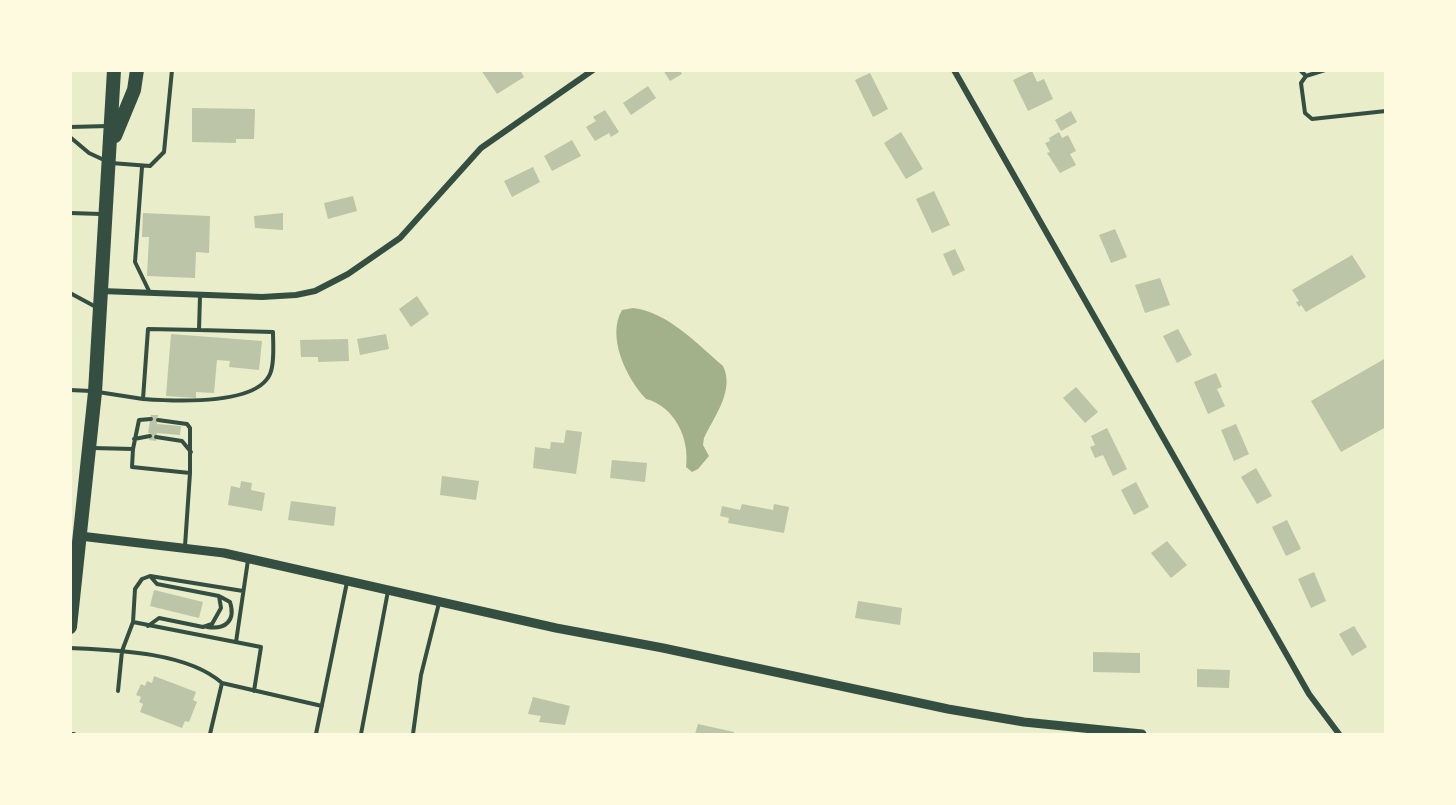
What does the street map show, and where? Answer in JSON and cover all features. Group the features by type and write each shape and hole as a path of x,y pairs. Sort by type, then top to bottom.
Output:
{"highway":[{"path":"70,627 75,536 90,448 95,392 114,70"},
{"path":"110,146 134,90 137,70"}],"street":[{"path":"100,291 200,296 296,296 315,291 348,274 400,238 481,148 593,70"},
{"path":"954,70 1310,694 1339,735"},
{"path":"75,536 185,546 948,709 1024,722 1142,735"}],"lane":[{"path":"70,137 89,153 109,163 150,166 164,152 172,70"},
{"path":"1300,70 1306,76"},
{"path":"1325,70 1306,76 1301,83 1305,112 1312,119 1386,111"},
{"path":"70,126 112,126"},
{"path":"142,167 135,262 150,293"},
{"path":"70,213 105,214"},
{"path":"70,293 99,308"},
{"path":"199,330 200,296"},
{"path":"70,390 143,399 200,400 232,396 258,387 270,374 273,332 148,329 143,399"},
{"path":"151,419 139,420 134,439 132,467 190,473"},
{"path":"158,420 188,424 192,431 185,546"},
{"path":"134,439 150,436"},
{"path":"156,437 182,441 192,452"},
{"path":"90,448 133,449"},
{"path":"236,642 248,558"},
{"path":"118,691 122,651 133,622 135,590 142,579 150,576 243,591"},
{"path":"147,626 159,618 219,629 225,626 231,618 230,602 219,597 157,584 150,576"},
{"path":"316,735 347,581"},
{"path":"361,735 388,590"},
{"path":"203,627 212,624 218,616 221,608 219,597"},
{"path":"413,735 421,675 440,602"},
{"path":"133,622 261,647 254,691"},
{"path":"70,648 147,653 212,674 222,683 322,706"},
{"path":"210,735 222,683"}],"shaded area":[{"path":"633,308 670,322 723,366 726,375 725,394 704,438 703,445 709,456 698,469 692,472 686,467 685,445 678,425 665,409 646,399 639,391 621,357 616,332 618,321 622,310"}],"building":[{"path":"481,70 520,70 524,77 497,94"},
{"path":"663,70 680,70 682,74 670,81"},
{"path":"1032,71 1037,82 1044,79 1053,99 1028,111 1013,80"},
{"path":"870,73 888,109 873,117 855,80"},
{"path":"648,86 656,98 631,115 623,103"},
{"path":"192,108 255,109 254,139 236,139 236,143 192,142"},
{"path":"605,110 619,132 611,137 609,133 595,141 586,127 596,121 593,117"},
{"path":"1071,111 1077,122 1061,131 1055,120"},
{"path":"901,132 923,169 906,179 884,143"},
{"path":"1059,132 1062,138 1068,135 1076,151 1070,154 1076,165 1060,173 1047,153 1050,152 1045,143"},
{"path":"572,140 581,156 552,171 544,156"},
{"path":"533,167 540,182 512,197 504,181"},
{"path":"934,191 950,225 932,233 916,199"},
{"path":"353,196 357,211 328,219 324,203"},
{"path":"143,213 210,216 209,253 196,252 195,278 147,276 149,237 142,237"},
{"path":"283,213 283,230 255,228 254,216"},
{"path":"1115,229 1127,257 1111,263 1099,235"},
{"path":"955,249 965,270 953,276 943,254"},
{"path":"1352,255 1366,277 1306,312 1301,305 1299,307 1296,302 1299,301 1292,290"},
{"path":"1160,278 1170,305 1145,313 1135,285"},
{"path":"417,296 429,314 411,327 399,309"},
{"path":"1178,329 1192,355 1177,363 1163,336"},
{"path":"171,334 262,341 259,370 229,367 230,361 217,360 214,393 196,392 196,398 166,396"},
{"path":"386,334 389,349 360,355 357,339"},
{"path":"348,339 349,361 318,362 318,357 301,357 300,340"},
{"path":"1386,358 1386,427 1341,452 1311,401"},
{"path":"1216,373 1222,387 1217,389 1225,406 1208,414 1194,382"},
{"path":"1076,387 1098,412 1085,423 1063,398"},
{"path":"151,415 158,415 157,424 181,426 180,435 157,433 156,441 149,440"},
{"path":"1236,424 1249,454 1234,461 1221,430"},
{"path":"1107,428 1127,469 1113,476 1103,455 1095,458 1090,447 1095,445 1091,436"},
{"path":"566,430 582,432 576,474 533,468 535,447 550,449 551,442 564,443"},
{"path":"612,460 647,463 645,482 610,478"},
{"path":"1256,468 1272,496 1257,504 1241,477"},
{"path":"442,476 479,481 476,500 440,495"},
{"path":"241,481 252,483 251,490 265,493 262,511 228,505 231,486 240,488"},
{"path":"1136,482 1149,507 1134,515 1121,490"},
{"path":"291,501 336,507 334,526 288,520"},
{"path":"742,504 773,510 774,504 789,507 784,533 728,523 729,518 720,516 722,506 740,510"},
{"path":"1287,520 1301,549 1286,556 1272,527"},
{"path":"1167,541 1187,565 1171,578 1151,553"},
{"path":"1314,572 1326,601 1311,608 1298,579"},
{"path":"154,590 203,602 199,618 150,606"},
{"path":"858,601 902,608 900,625 855,618"},
{"path":"1354,626 1367,647 1352,656 1339,634"},
{"path":"1093,652 1140,653 1140,673 1093,672"},
{"path":"1197,669 1230,670 1229,688 1197,687"},
{"path":"154,676 196,692 193,700 197,702 189,722 185,721 182,728 140,712 143,704 139,702 141,697 136,695 141,684 145,686 147,681 152,683"},
{"path":"533,697 570,706 565,725 539,722 541,716 528,714"},
{"path":"698,724 734,732 734,734 695,734"}]}
